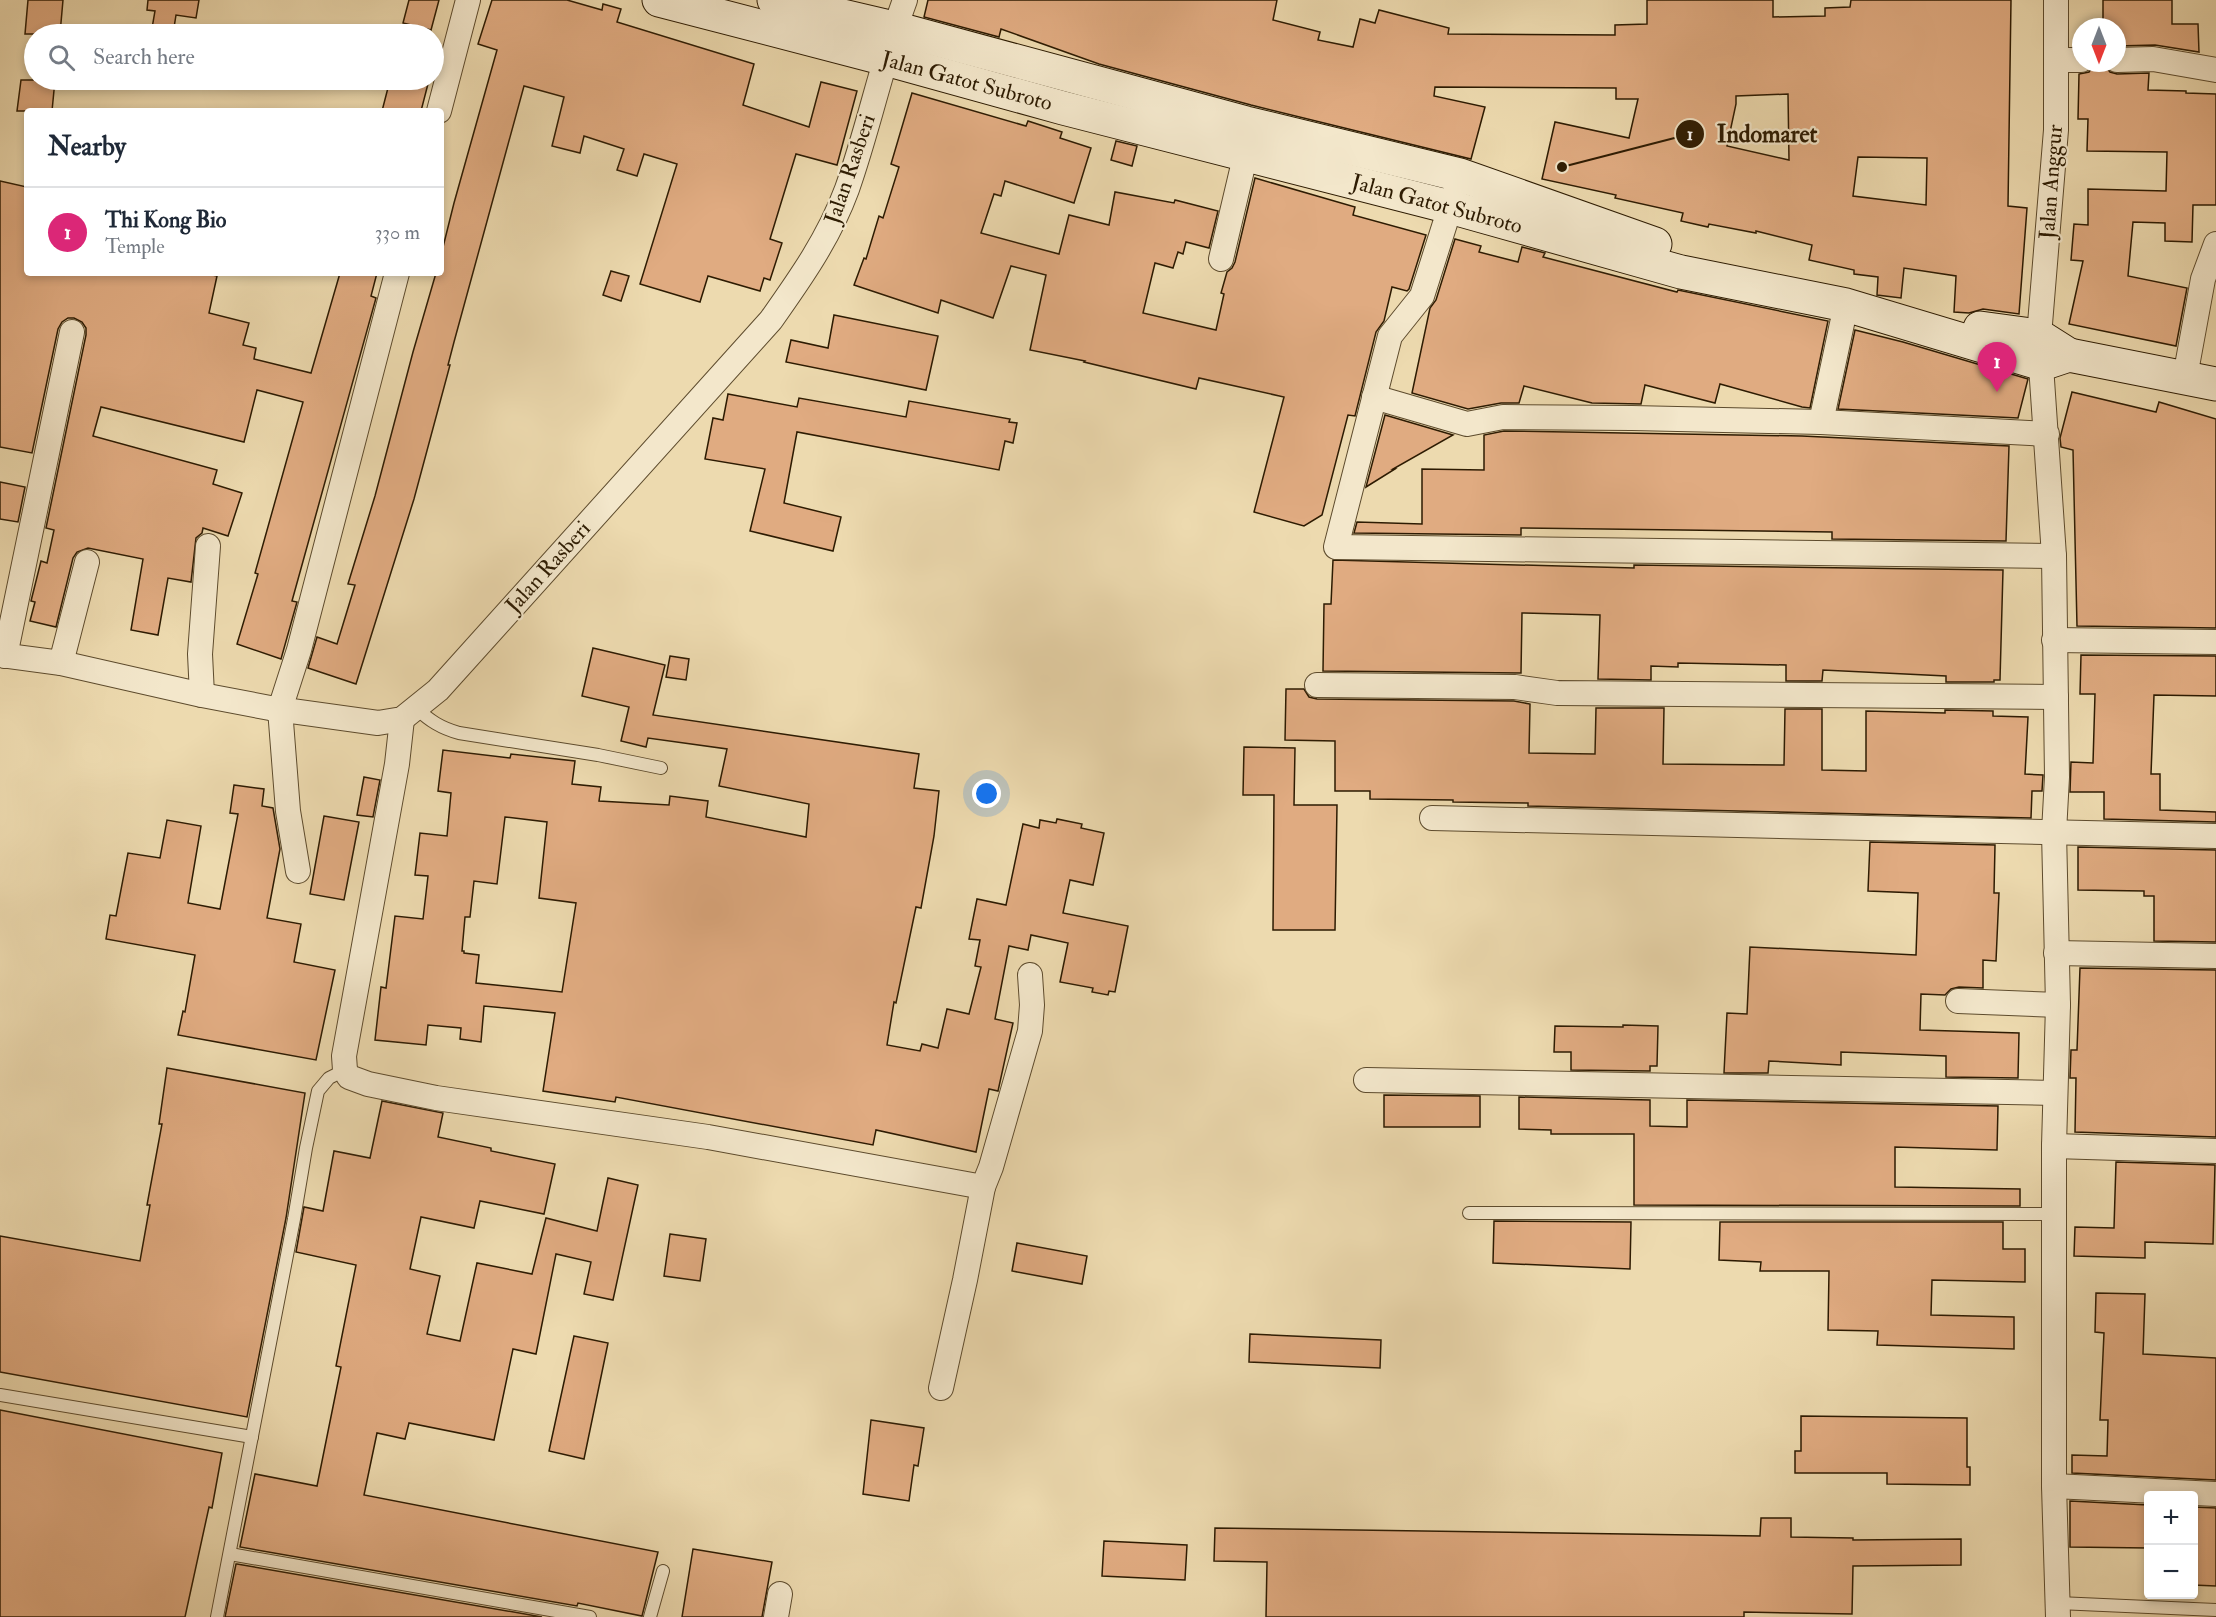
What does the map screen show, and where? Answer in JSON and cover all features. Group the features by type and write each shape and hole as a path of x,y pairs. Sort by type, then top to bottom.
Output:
{"main road":[{"name":"Jalan Gatot Subroto","path":"658,0 895,29 1063,108 1846,305 2050,352 2216,384"},
{"path":"774,0 895,29 1246,123 1460,175 1683,264 1970,327 2050,352"}],"street":[{"path":"440,108 468,0"},
{"name":"Jalan Anggur","path":"2056,0 2056,130 2047,434 2054,556 2057,777 2054,832 2058,1005 2054,1146 2054,1486 2058,1610"},
{"name":"Jalan Rasberi","path":"409,713 438,690 771,320 808,268 847,189 895,29"},
{"path":"2126,60 2153,59 2216,70"},
{"path":"2056,60 2072,60"},
{"path":"1221,259 1246,153"},
{"path":"1460,175 1422,297 1390,336 1336,547 2054,556"},
{"path":"2185,377 2203,279 2216,244"},
{"path":"298,871 288,811 280,709 299,650 396,276"},
{"path":"1821,422 1846,305"},
{"path":"72,332 2,656 61,663 202,695 378,723 409,713"},
{"path":"1374,397 1467,424 1503,417 1821,422 2047,434"},
{"path":"202,695 200,654 208,546"},
{"path":"61,663 87,562"},
{"path":"2054,640 2216,642"},
{"path":"1317,685 1515,687 1557,693 2056,697"},
{"path":"409,713 397,764 344,1056 345,1070 350,1077 368,1084 436,1098 708,1137 982,1187"},
{"path":"1432,818 2216,836"},
{"path":"2056,953 2216,956"},
{"path":"940,1388 965,1280 982,1187 991,1167 1030,1031 1032,1005 1030,975"},
{"path":"1958,1001 2058,1005"},
{"path":"1366,1080 2055,1093"},
{"path":"2054,1146 2216,1152"},
{"path":"2054,1486 2216,1494"}],"lane":[{"path":"409,713 459,733 598,755 661,768"},
{"path":"217,1617 318,1091 329,1078 345,1070"},
{"path":"1469,1213 2054,1214"},
{"path":"0,1395 252,1437"},
{"path":"230,1554 590,1617"},
{"path":"650,1617 663,1570"},
{"path":"2058,1610 2216,1610"}],"building":[{"path":"28,0 63,0 61,24 26,24"},
{"path":"148,0 199,0 196,18 176,15 175,24 153,24 155,11 147,10"},
{"path":"409,0 439,0 433,24 403,23"},
{"path":"492,0 567,0 602,10 603,4 621,9 617,22 754,64 743,105 809,127 821,82 857,91 837,165 796,154 770,239 782,243 770,280 764,278 760,291 708,276 700,302 640,284 677,164 644,154 637,176 617,170 624,149 584,136 580,153 552,146 564,97 524,86 414,499 356,684 308,668 317,637 337,644 355,585 348,584 375,496 413,352 435,276 444,276 444,243 497,50 478,44"},
{"path":"928,0 1277,0 1273,20 1320,32 1318,40 1353,47 1360,19 1375,23 1379,10 1449,28 1448,34 1615,35 1615,25 1647,24 1647,0 1773,0 1773,17 1825,16 1825,8 1850,7 1851,0 2011,0 2008,206 2027,208 2019,314 1983,309 1969,313 1954,312 1956,276 1904,268 1901,298 1877,295 1878,277 1854,274 1854,270 1809,260 1812,245 1756,231 1756,233 1709,224 1708,227 1681,221 1683,213 1542,179 1555,122 1629,138 1638,99 1616,99 1616,88 1435,87 1434,96 1485,107 1471,159 1251,105 1099,64 1001,29 999,37 924,17","holes":["1788,94 1789,160 1727,146 1736,96","1858,157 1927,158 1926,205 1853,196"]},
{"path":"2103,0 2172,0 2172,24 2198,24 2199,52 2155,45 2126,46 2126,18 2103,18"},
{"path":"2089,72 2149,73 2148,90 2216,94 2216,205 2193,205 2192,242 2165,241 2165,223 2133,222 2128,276 2187,288 2176,346 2069,324 2083,261 2071,260 2074,224 2088,225 2088,189 2166,191 2167,152 2087,151 2088,119 2078,119 2079,74"},
{"path":"21,80 24,80 24,90 54,90 52,108 24,108 24,111 17,111"},
{"path":"387,90 426,90 422,108 383,108"},
{"path":"912,93 1026,126 1028,121 1062,132 1060,138 1091,148 1074,203 1005,181 1001,196 994,194 981,233 1059,254 1069,215 1109,225 1115,192 1174,203 1175,200 1218,211 1209,248 1186,242 1183,254 1178,252 1173,268 1155,263 1143,313 1216,330 1224,294 1221,293 1227,272 1235,262 1255,178 1355,207 1353,215 1426,235 1409,289 1407,291 1392,287 1384,321 1376,332 1355,416 1348,415 1322,515 1304,526 1254,512 1284,397 1199,378 1196,389 1085,361 1030,350 1046,275 1011,266 993,318 941,300 938,313 854,285 864,258 866,259 879,216 883,218 899,167 891,164"},
{"path":"1116,141 1137,146 1132,166 1111,160"},
{"path":"0,181 24,186 24,276 217,276 209,313 249,323 243,345 256,348 254,359 311,373 339,276 376,276 371,296 376,298 292,601 297,602 281,659 237,644 258,574 255,573 303,402 257,390 244,442 101,407 93,436 217,470 213,484 242,493 228,536 203,528 202,533 196,538 191,582 168,578 158,635 131,630 143,559 88,548 77,552 73,558 56,627 30,621 35,602 31,601 41,561 47,563 54,530 46,528 86,335 86,328 82,322 68,318 58,329 32,453 0,447"},
{"path":"1455,239 1481,246 1479,252 1518,262 1522,247 1545,253 1543,257 1677,292 1678,290 1828,321 1810,408 1720,384 1715,403 1645,385 1641,404 1592,403 1524,386 1519,403 1501,403 1468,409 1412,393 1430,308 1436,300"},
{"path":"611,271 629,276 621,301 603,295"},
{"path":"834,315 938,336 926,390 786,362 791,340 828,348"},
{"path":"1855,330 2028,379 2018,418 1838,409"},
{"path":"2072,392 2156,412 2159,402 2216,419 2216,628 2077,626 2073,450 2061,447 2060,438"},
{"path":"728,394 797,407 799,398 906,417 909,401 1010,419 1009,422 1017,423 1013,443 1005,441 999,470 797,432 784,503 841,517 833,551 750,531 765,469 705,459 713,418 723,420"},
{"path":"1385,415 1453,435 1366,487"},
{"path":"1504,431 1802,436 2009,446 2006,541 1832,539 1832,532 1521,528 1521,535 1354,533 1357,522 1422,524 1422,469 1484,470 1484,435"},
{"path":"0,482 25,487 18,522 0,519"},
{"path":"1333,560 1634,568 1634,565 2003,570 2000,680 1946,682 1946,676 1823,670 1822,681 1786,681 1786,665 1678,663 1678,667 1651,666 1651,680 1598,679 1600,615 1522,613 1521,673 1323,671 1324,604 1331,604"},
{"path":"593,648 665,665 653,715 919,754 914,788 939,791 934,836 921,908 916,907 896,1003 894,1002 887,1045 920,1051 922,1044 938,1048 947,1009 969,1014 981,967 975,966 980,940 969,939 977,899 1006,905 1023,824 1039,828 1040,820 1056,823 1057,819 1082,824 1081,828 1104,833 1093,885 1070,880 1063,913 1128,926 1115,992 1109,991 1108,995 1092,992 1093,988 1060,982 1068,943 1031,935 1028,950 1009,946 995,1019 1013,1023 998,1091 989,1089 976,1152 876,1130 873,1145 616,1097 615,1102 543,1091 555,1013 484,1006 481,1042 460,1039 461,1028 428,1025 426,1045 375,1040 381,987 386,988 395,916 423,919 428,876 415,875 420,833 447,836 451,793 438,791 443,750 510,758 511,754 575,761 572,784 601,787 599,801 669,805 670,796 708,801 706,817 806,837 809,804 719,786 727,749 648,738 646,747 621,741 629,707 582,696","holes":["505,817 547,822 539,898 576,903 562,992 476,983 479,955 462,951 465,917 470,917 474,881 497,884"]},
{"path":"2081,655 2216,656 2216,696 2154,695 2151,774 2160,774 2160,810 2216,812 2216,822 2104,819 2104,792 2070,792 2071,762 2093,763 2095,694 2080,694"},
{"path":"670,656 689,659 686,680 666,677"},
{"path":"1286,689 1304,689 1309,697 1317,699 1514,701 1530,704 1529,753 1595,754 1596,708 1664,708 1663,764 1784,765 1785,709 1822,709 1822,770 1866,771 1866,711 1945,713 1945,710 1993,711 1993,716 2028,717 2025,774 2043,775 2042,791 2032,791 2031,818 1528,806 1528,803 1370,799 1370,791 1335,791 1335,741 1285,740"},
{"path":"1244,747 1295,748 1294,805 1337,805 1335,930 1273,930 1274,795 1243,795"},
{"path":"364,777 380,780 373,817 357,815"},
{"path":"234,785 264,789 262,806 273,808 280,849 267,918 301,924 294,962 335,970 316,1060 178,1035 183,1011 185,1012 195,955 106,939 110,915 116,916 128,853 160,858 167,820 201,826 188,903 220,909 238,814 230,813"},
{"path":"324,816 359,822 344,900 310,894"},
{"path":"1870,842 1995,845 1994,893 1999,893 1996,961 1983,960 1983,988 1959,987 1951,989 1945,995 1921,994 1920,1030 2019,1033 2018,1078 1946,1077 1946,1056 1841,1052 1841,1065 1769,1061 1768,1073 1724,1073 1727,1013 1747,1014 1750,947 1916,955 1918,893 1868,891"},
{"path":"2078,847 2216,850 2216,942 2154,941 2154,896 2144,896 2144,891 2078,890"},
{"path":"2080,968 2216,970 2216,1137 2075,1132 2076,1078 2070,1078 2071,1050 2077,1050"},
{"path":"1623,1025 1658,1026 1657,1066 1650,1066 1650,1071 1571,1070 1571,1052 1554,1052 1555,1026 1623,1027"},
{"path":"167,1068 305,1093 286,1218 247,1417 0,1372 0,1236 140,1261 150,1205 147,1205 162,1124 159,1124"},
{"path":"1384,1095 1480,1096 1480,1127 1384,1127"},
{"path":"1519,1097 1650,1100 1650,1126 1687,1127 1687,1100 1998,1106 1997,1150 1895,1147 1895,1187 2020,1189 2020,1206 1634,1205 1634,1134 1551,1134 1551,1130 1519,1129"},
{"path":"382,1101 443,1113 438,1137 555,1164 544,1214 480,1201 474,1228 421,1217 410,1269 440,1276 427,1334 460,1341 477,1263 532,1274 546,1218 597,1231 608,1178 638,1185 613,1300 584,1294 591,1262 556,1254 536,1354 513,1349 494,1440 409,1423 405,1439 377,1433 364,1495 658,1552 642,1616 578,1603 577,1606 240,1547 255,1474 317,1486 341,1367 336,1366 356,1265 296,1252 304,1207 323,1211 334,1151 370,1158"},
{"path":"2116,1162 2215,1165 2213,1244 2145,1242 2145,1258 2074,1256 2075,1227 2114,1228"},
{"path":"1494,1221 1631,1222 1630,1269 1493,1263"},
{"path":"1720,1222 2003,1222 2003,1249 2025,1249 2025,1282 1932,1280 1931,1315 2014,1317 2014,1349 1877,1345 1878,1331 1828,1330 1829,1271 1760,1271 1761,1262 1719,1260"},
{"path":"670,1234 706,1239 700,1281 664,1276"},
{"path":"1017,1243 1087,1256 1082,1284 1012,1271"},
{"path":"2096,1293 2145,1294 2143,1354 2216,1358 2216,1480 2072,1473 2072,1455 2107,1456 2108,1420 2100,1420 2104,1333 2095,1332"},
{"path":"1250,1334 1381,1340 1380,1368 1249,1362"},
{"path":"574,1336 608,1343 584,1459 549,1451"},
{"path":"0,1410 222,1453 212,1508 209,1507 185,1617 0,1617"},
{"path":"1801,1416 1967,1418 1967,1467 1970,1467 1970,1485 1887,1484 1887,1473 1795,1473 1795,1451 1801,1451"},
{"path":"871,1420 924,1428 918,1466 914,1465 909,1501 863,1494"},
{"path":"2070,1501 2144,1505 2144,1548 2070,1547"},
{"path":"2198,1507 2216,1508 2216,1586 2198,1585"},
{"path":"1761,1518 1791,1518 1791,1537 1853,1538 1853,1540 1961,1539 1961,1565 1853,1566 1852,1614 1744,1612 1744,1617 1266,1617 1267,1562 1214,1561 1215,1528 1760,1536"},
{"path":"1104,1541 1187,1545 1185,1580 1102,1576"},
{"path":"693,1549 772,1562 762,1617 682,1617"},
{"path":"237,1564 542,1617 225,1617"}],"place":[{"name":"Indomaret","path":"1562,167"},
{"name":"Thi Kong Bio","path":"1997,392"}]}
